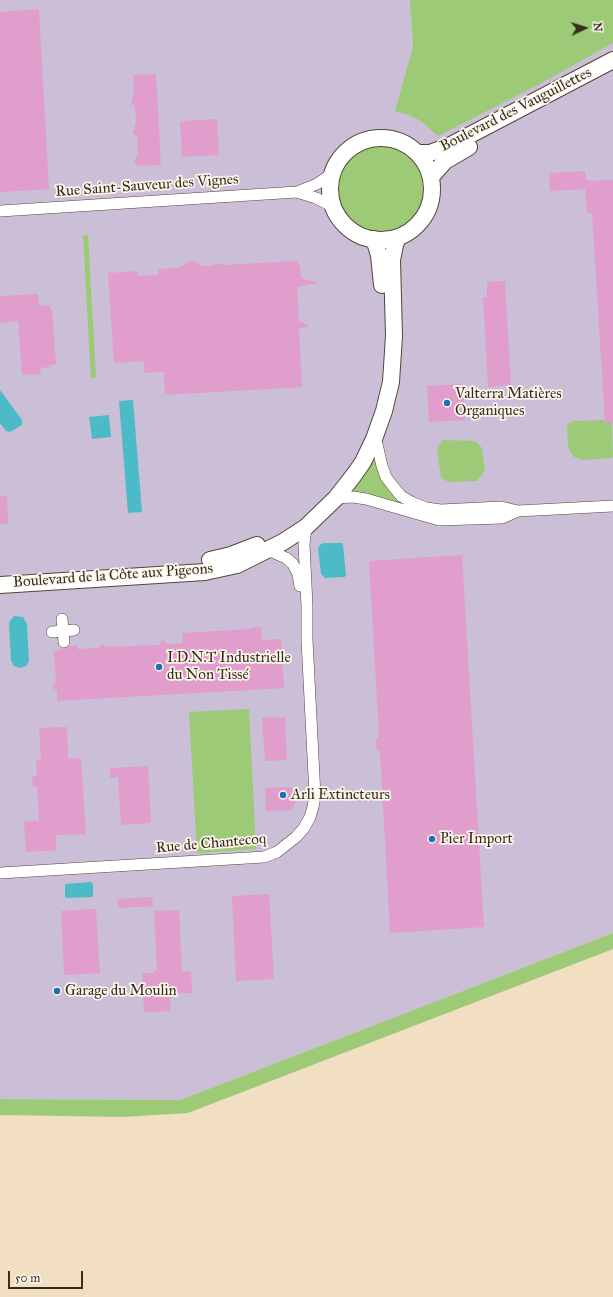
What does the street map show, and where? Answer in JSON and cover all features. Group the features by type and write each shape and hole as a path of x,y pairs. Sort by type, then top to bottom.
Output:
{"street":[{"name":"Boulevard des Vauguillettes","path":"418,153 430,153 449,146 613,60"},
{"name":"Boulevard des Vauguillettes","path":"431,177 438,168 454,156 613,71"},
{"path":"387,138 404,143 418,153 426,164 431,177 432,192 430,206 422,220 412,230 398,237 386,240 374,239 357,234 343,223 334,207 330,190 333,172 341,157 354,145 370,139 387,138"},
{"name":"Rue Saint-Sauveur des Vignes","path":"0,212 297,192 317,184 333,172"},
{"name":"Rue Saint-Sauveur des Vignes","path":"297,192 316,198 334,207"},
{"name":"Boulevard de la Côte aux Pigeons","path":"0,585 205,572 237,565 268,550 306,527 336,498 363,462 374,439 384,411 391,382 394,336 392,260 398,237"},
{"name":"Boulevard de la Côte aux Pigeons","path":"0,575 204,562 257,545 292,524 316,504 343,475 361,444 376,410 385,351 385,333 382,271 374,239"},
{"path":"374,439 377,444 386,477 401,496 413,503 426,508 441,510 501,507 518,512"},
{"path":"336,498 353,497 366,499 439,520 502,518 518,512 613,506"},
{"name":"Rue de Chantecoq","path":"0,873 270,856 286,846 304,828 310,817 315,796 307,640 304,544 306,527"},
{"path":"268,550 289,560 298,574 301,606 307,640"},
{"path":"62,619 63,634"}],"shaded area":[{"path":"0,0 613,0 613,933 180,1100 0,1099"}],"green space":[{"path":"410,0 613,0 613,43 538,85 438,136 421,121 409,115 395,111 413,47"},
{"path":"381,143 398,146 413,156 423,171 426,188 423,205 413,220 398,230 381,233 364,230 349,220 339,205 336,188 339,171 349,156 364,146"},
{"path":"88,235 96,378 91,378 83,236"},
{"path":"604,420 605,423 612,423 612,458 583,460 574,457 570,452 568,445 568,424 573,421"},
{"path":"442,440 475,441 482,448 485,470 477,481 449,482 441,478 437,449"},
{"path":"374,450 382,477 442,517 346,492"},
{"path":"249,709 256,849 197,853 189,712"},
{"path":"613,933 613,949 188,1113 123,1117 0,1115 0,1099 180,1100"}],"water":[{"path":"0,390 22,420 22,425 10,432 6,431 0,423"},
{"path":"133,400 142,512 128,513 119,401"},
{"path":"109,415 111,437 92,439 89,417"},
{"path":"324,543 343,544 346,576 325,578 321,574 318,548"},
{"path":"14,616 23,617 27,624 29,661 26,666 20,668 14,666 11,661 9,624"},
{"path":"91,882 93,884 92,897 65,897 65,884"}],"building":[{"path":"39,9 49,189 0,192 0,12"},
{"path":"156,74 161,165 139,166 134,164 138,151 137,136 133,134 136,121 135,105 131,104 134,90 133,75"},
{"path":"217,119 219,155 182,157 180,121"},
{"path":"585,171 586,180 613,180 613,423 605,423 592,213 587,213 585,189 550,191 549,173"},
{"path":"191,260 202,266 212,266 218,263 224,265 298,261 298,265 300,265 301,278 318,283 297,287 299,321 310,326 299,329 302,387 165,395 164,372 144,373 144,361 114,363 108,273 138,271 138,276 158,275 158,269 179,268"},
{"path":"505,281 511,385 488,387 483,297 487,297 487,282"},
{"path":"38,294 39,306 50,305 50,310 52,310 56,364 49,365 50,367 40,368 41,374 22,375 18,321 0,323 0,296"},
{"path":"463,384 465,420 429,422 427,386"},
{"path":"0,496 7,496 8,524 0,524"},
{"name":"Pier Import","path":"462,555 484,927 390,933 380,751 377,749 375,744 376,739 379,736 369,561"},
{"name":"I.D.N.T Industrielle du Non Tissé","path":"261,627 262,640 281,639 284,688 57,701 57,691 52,687 56,682 54,651 61,650 61,648 65,649 70,646 77,645 77,649 99,648 102,644 107,647 159,645 163,640 167,644 183,643 182,633"},
{"path":"285,717 287,760 265,761 262,718"},
{"path":"67,727 68,759 81,758 86,834 56,835 56,850 26,852 24,822 39,821 37,787 33,787 32,776 37,776 36,761 41,760 39,728"},
{"path":"148,766 151,823 121,825 118,777 110,778 110,768"},
{"path":"291,787 296,801 292,810 266,811 265,788"},
{"path":"269,894 274,979 236,981 232,896"},
{"path":"152,897 153,906 119,908 118,899"},
{"path":"96,909 100,973 64,975 61,911"},
{"path":"179,910 182,972 191,971 192,993 170,994 171,1011 144,1012 142,973 154,973 154,970 157,970 154,911"}],"place":[{"name":"Valterra Matières Organiques","path":"447,403"},
{"name":"I.D.N.T Industrielle du Non Tissé","path":"159,667"},
{"name":"Arli Extincteurs","path":"283,795"},
{"name":"Pier Import","path":"432,839"},
{"name":"Garage du Moulin","path":"57,991"}]}
